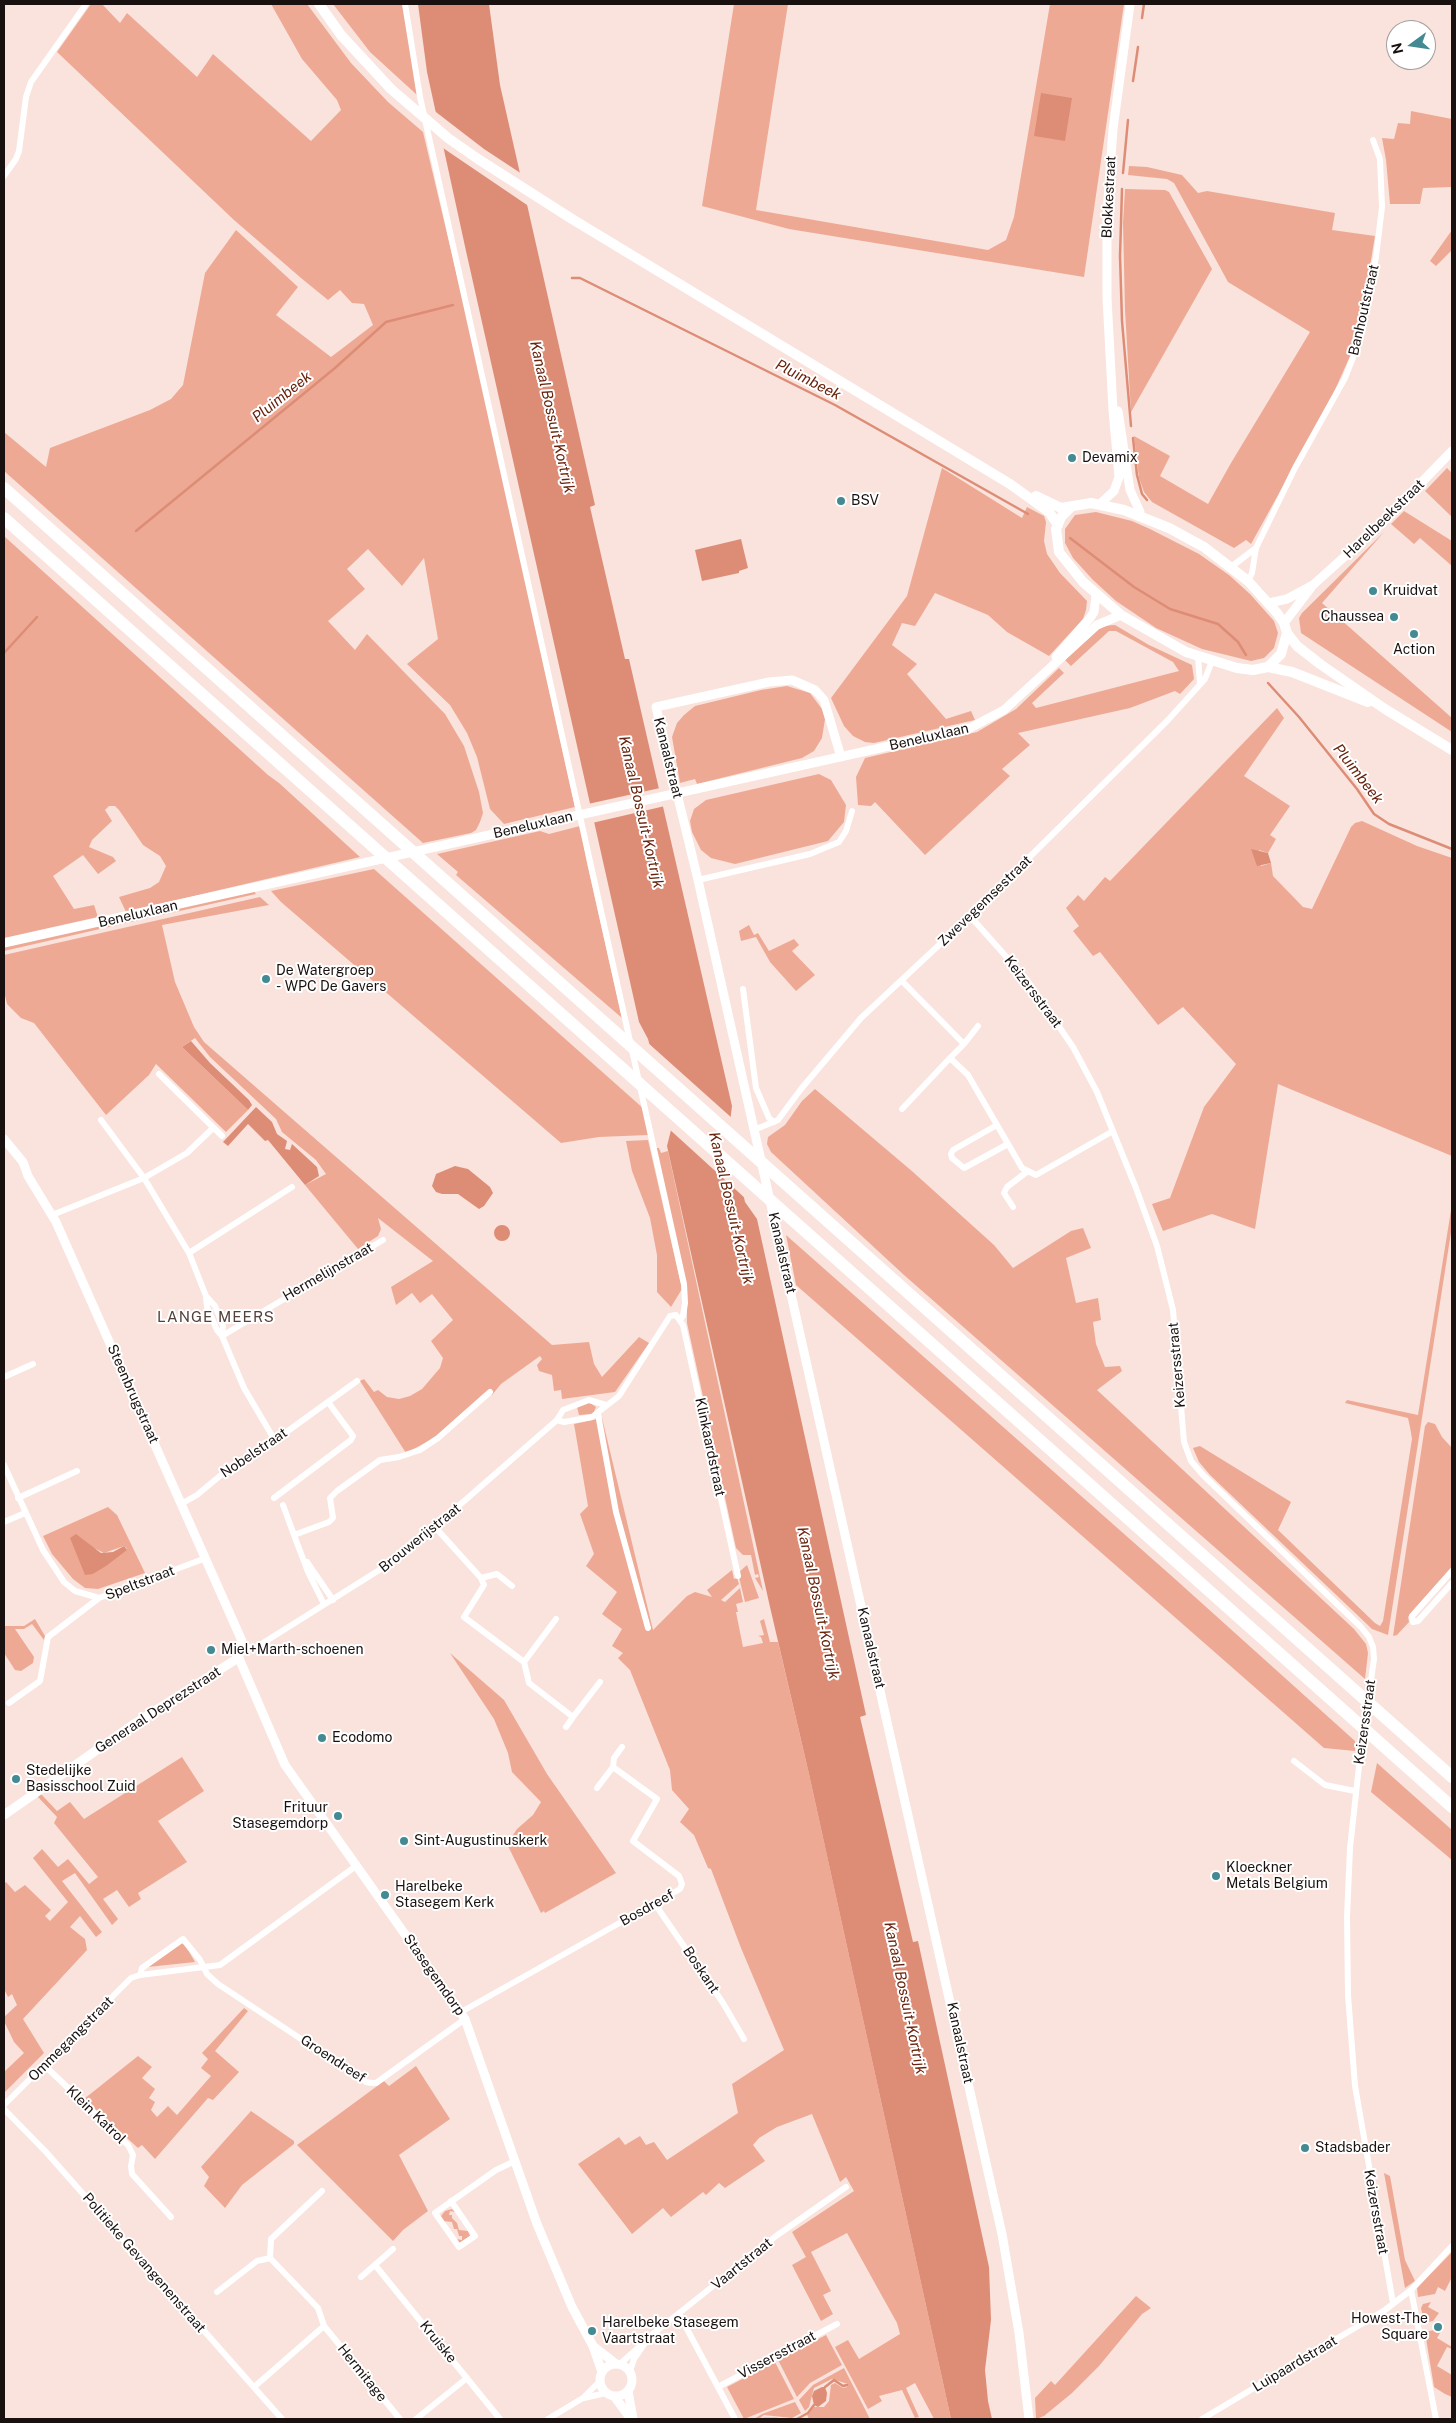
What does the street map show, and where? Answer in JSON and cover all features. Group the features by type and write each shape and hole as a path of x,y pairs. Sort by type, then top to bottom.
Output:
{"highway":[{"path":"4,488 1452,1777"},
{"path":"4,518 1452,1807"}],"main road":[{"path":"319,4 341,35 391,89 448,138 509,180 1010,484 1053,506 1070,508 1084,504 1100,504 1139,515 1187,537 1248,581 1270,603 1285,628 1305,653 1385,708 1452,750"},
{"path":"1010,484 1048,512 1058,525"},
{"path":"1070,508 1058,525 1055,535 1059,552 1071,568 1096,594 1121,615 1170,644 1212,661 1244,670 1268,666 1292,672 1385,708"},
{"path":"1268,666 1281,654 1285,628"}],"street":[{"path":"4,176 16,160 20,146 26,98 31,82 86,4"},
{"path":"405,4 420,97 684,1284 685,1303 683,1316 680,1320 676,1316 670,1316 623,1391 598,1414 572,1421 557,1420"},
{"name":"Blokkestraat","path":"1100,504 1114,491 1119,477 1113,410 1108,298 1107,213 1113,129 1130,4"},
{"name":"Banhoutstraat","path":"1248,581 1252,573 1256,548 1291,476 1345,378 1356,350 1376,257 1382,207 1382,173 1373,140"},
{"name":"Blokkestraat","path":"1113,391 1130,490 1140,512 1139,515"},
{"name":"Harelbeekstraat","path":"1270,603 1287,599 1313,585 1382,523 1452,452"},
{"name":"Banhoutstraat","path":"1231,567 1256,548"},
{"name":"Harelbeekstraat","path":"1285,628 1313,585"},
{"name":"Beneluxlaan","path":"1046,672 1052,662 1094,612 1096,594"},
{"name":"Beneluxlaan","path":"4,943 841,757 980,724 1004,710 1097,625 1121,615"},
{"path":"1198,656 1200,684"},
{"name":"Zwevegemsestraat","path":"754,1130 768,1126 778,1120 801,1089 861,1018 970,916 1168,720 1200,684 1209,671 1212,661"},
{"name":"Kanaalstraat","path":"841,757 829,711 824,700 815,690 792,680 769,682 656,707 698,880 1002,2234 1019,2334 1030,2419"},
{"path":"698,880 810,854 839,842 846,830 852,811"},
{"name":"Keizersstraat","path":"970,916 1027,980 1051,1012 1097,1092 1113,1131 1157,1246 1166,1281 1176,1335 1184,1442 1191,1461 1203,1475 1362,1627 1373,1647 1374,1659 1355,1791 1347,1917 1348,1995 1355,2086 1393,2303"},
{"path":"902,981 964,1044"},
{"path":"743,989 756,1088 769,1118 774,1122"},
{"path":"902,1109 964,1044 978,1026"},
{"path":"950,1058 968,1074 1022,1168 1036,1175 1113,1131"},
{"path":"159,1074 222,1136"},
{"path":"101,1120 144,1178 189,1253 206,1296 215,1306 223,1326 222,1336 244,1388 274,1439"},
{"path":"997,1125 953,1150 952,1158 964,1168 1008,1144"},
{"path":"52,1215 144,1178 187,1153 212,1128"},
{"name":"Steenbrugstraat","path":"4,1139 23,1162 28,1176 52,1215 180,1504 206,1558 231,1618 241,1634 242,1646"},
{"path":"1013,1207 1004,1193 1007,1187 1028,1171"},
{"path":"189,1253 292,1187"},
{"name":"Hermelijnstraat","path":"222,1336 383,1240"},
{"name":"Klinkaardstraat","path":"680,1320 738,1576"},
{"path":"4,1377 33,1364"},
{"name":"Nobelstraat","path":"180,1504 197,1495 221,1475 238,1466 357,1381"},
{"path":"294,1536 329,1522 333,1518 330,1498 337,1490 380,1460 399,1457 420,1450 438,1438 490,1392"},
{"path":"572,1421 573,1417 570,1406 589,1400 606,1405"},
{"path":"274,1498 352,1440 353,1436 328,1402"},
{"name":"Brouwerijstraat","path":"242,1646 255,1648 400,1557 557,1420 563,1410 570,1406"},
{"path":"598,1414 616,1512 648,1628"},
{"path":"4,1465 43,1550 64,1582 75,1592 99,1598"},
{"path":"18,1498 77,1471"},
{"path":"283,1505 299,1551 324,1604"},
{"path":"4,1522 25,1513"},
{"path":"435,1527 481,1578 484,1585 464,1617 524,1662 529,1683 574,1717"},
{"path":"299,1551 333,1600"},
{"name":"Speltstraat","path":"9,1703 40,1681 48,1637 99,1598 206,1558"},
{"path":"1452,1571 1412,1616 1412,1622 1418,1621 1452,1583"},
{"path":"481,1578 497,1574 512,1586"},
{"path":"524,1662 556,1619"},
{"path":"238,1656 242,1646"},
{"name":"Generaal Deprezstraat","path":"4,1815 134,1724 215,1673 238,1656"},
{"name":"Stasegemdorp","path":"238,1656 285,1765 463,2016 544,2240 572,2307 593,2346 601,2376"},
{"path":"566,1726 600,1682"},
{"path":"597,1788 613,1767 614,1758 622,1747"},
{"path":"1294,1761 1325,1785 1355,1791"},
{"name":"Bosdreef","path":"463,2016 680,1889 682,1884 679,1876 633,1841 657,1798 613,1767"},
{"name":"Ommegangstraat","path":"4,2105 131,1978 140,1975 220,1965 356,1866"},
{"name":"Boskant","path":"655,1904 723,2002 744,2039"},
{"name":"Ommegangstraat","path":"140,1975 142,1968 183,1939 200,1960 203,1968"},
{"name":"Groendreef","path":"203,1968 218,1984 366,2082 376,2082 463,2016"},
{"name":"Klein Katrol","path":"44,2066 128,2145 133,2155 132,2174 171,2217"},
{"name":"Politieke Gevangenenstraat","path":"4,2110 46,2152 282,2419"},
{"path":"451,2201 475,2236 459,2247 434,2212 496,2170 515,2161"},
{"name":"Vaartstraat","path":"618,2364 776,2236 846,2187"},
{"path":"217,2292 257,2261 270,2258 270,2239 322,2191"},
{"name":"Luipaardstraat","path":"1202,2419 1412,2290 1452,2246"},
{"path":"361,2278 393,2249"},
{"name":"Hermitage","path":"270,2258 318,2308 324,2326 400,2419"},
{"name":"Kruiske","path":"375,2265 500,2419"},
{"path":"1412,2290 1436,2419"},
{"path":"679,2314 735,2419"},
{"name":"Vissersstraat","path":"718,2387 837,2324"},
{"path":"254,2387 324,2326"},
{"name":"Vaartstraat","path":"630,2370 642,2345"},
{"name":"Stasegemdorp","path":"593,2346 618,2364"},
{"path":"548,2419 583,2398 610,2364 618,2364 630,2370 632,2381 628,2391 632,2419"},
{"path":"601,2376 610,2395 632,2419"},
{"path":"416,2419 467,2378"},
{"path":"583,2398 628,2391"}],"shaded area":[{"path":"91,4 102,4 120,23 127,13 197,77 213,54 311,141 341,110 337,100 302,59 271,4 307,4 351,63 388,102 423,132 467,318 575,807 504,824 490,809 477,757 467,733 450,705 407,664 438,639 424,558 402,586 368,549 347,569 365,589 328,621 355,650 367,634 445,714 464,746 479,792 483,813 480,822 476,830 471,833 423,843 4,471 4,432 46,467 50,448 150,410 171,399 183,385 205,273 236,230 298,287 276,315 331,357 373,325 364,304 352,303 340,290 328,300 301,278 234,220 57,52"},
{"path":"333,4 403,4 417,95 370,52"},
{"path":"734,4 788,4 756,210 988,250 1006,240 1014,217 1050,4 1124,4 1084,277 789,229 702,206"},
{"path":"1411,111 1452,119 1452,187 1423,188 1420,204 1390,204 1382,138 1394,139 1398,123 1410,124"},
{"path":"1129,166 1147,167 1182,175 1198,193 1207,191 1335,213 1332,230 1375,236 1360,327 1351,354 1330,401 1251,544 1246,540 1234,548 1152,502 1144,492 1139,478 1134,436 1170,456 1160,476 1208,504 1310,332 1228,282 1174,183 1167,179 1128,175"},
{"path":"1125,189 1165,190 1169,192 1212,269 1131,412 1125,310 1123,223"},
{"path":"1452,230 1452,250 1436,266 1430,261"},
{"path":"942,468 1022,518 1027,507 1044,516 1046,522 1044,541 1047,554 1060,573 1087,601 1086,610 1083,619 1049,656 1007,632 988,615 935,593 915,626 902,623 892,645 917,664 907,674 946,719 971,711 975,720 874,743 865,742 853,736 844,726 831,698 907,596"},
{"path":"1447,468 1452,473 1452,517 1425,491"},
{"path":"1404,511 1452,541 1452,566 1420,538 1414,544 1391,524"},
{"path":"1096,512 1132,521 1150,529 1199,554 1229,575 1250,594 1274,621 1278,633 1274,648 1264,658 1251,661 1202,649 1156,628 1116,601 1073,558 1065,543 1065,529 1075,515"},
{"path":"1384,532 1322,603 1452,718 1452,732 1301,633 1299,618 1302,613"},
{"path":"4,536 360,857 126,912 119,897 150,888 159,882 166,866 160,856 143,845 119,810 115,806 109,806 105,810 112,821 92,840 89,847 113,857 116,861 98,874 83,855 53,876 74,909 94,905 98,917 4,938"},
{"path":"1115,625 1149,645 1192,665 1194,679 1180,694 1175,691 1130,708 1018,733 1030,745 1002,769 1010,776 925,855 875,802 871,806 858,805 856,777 865,758 977,732 1016,709 1059,668 1064,673 1032,703 1036,708 1179,671 1173,662 1116,631 1109,631 1071,666 1065,660 1102,626"},
{"path":"787,686 810,693 822,709 825,719 822,738 814,751 802,758 697,784 695,779 680,783 672,737 677,723 684,715 695,706 761,690"},
{"path":"1277,708 1284,718 1244,776 1290,806 1270,835 1276,839 1268,853 1259,850 1261,866 1271,863 1273,876 1303,907 1312,909 1351,827 1355,823 1362,821 1417,846 1452,858 1452,1156 1278,1084 1255,1229 1212,1214 1163,1231 1152,1204 1170,1198 1204,1107 1236,1064 1183,1007 1158,1025 1100,952 1093,956 1073,931 1079,926 1066,908 1078,895 1084,901 1105,877 1110,881"},
{"path":"819,774 831,780 846,805 844,822 828,841 735,864 711,858 701,850 692,832 690,821 694,809 706,800"},
{"path":"580,826 622,1018 456,875 458,872 437,854 540,831 549,834"},
{"path":"374,869 644,1109 648,1135 599,1137 561,1143 281,902 271,891"},
{"path":"254,891 256,894 162,915 161,912"},
{"path":"260,897 269,905 162,925 175,982 194,1027 204,1042 552,1345 589,1342 594,1364 602,1377 639,1337 649,1343 615,1392 562,1399 561,1390 554,1391 552,1375 539,1371 537,1365 542,1359 540,1356 501,1384 492,1395 486,1392 436,1437 406,1453 360,1381 364,1379 374,1392 378,1390 387,1397 399,1399 410,1396 422,1389 440,1368 443,1358 431,1341 453,1320 432,1294 420,1303 412,1293 396,1305 391,1287 433,1261 378,1218 381,1229 378,1236 358,1249 305,1185 326,1174 316,1160 282,1132 276,1119 210,1057 195,1038 182,1047 248,1110 226,1132 156,1064 149,1075 106,1115 34,1023 21,1018 7,1004 4,991 4,955"},
{"path":"146,915 148,918 4,951 4,947"},
{"path":"749,925 754,935 758,933 769,951 794,939 799,945 792,951 815,975 796,991 770,962 756,937 741,941 739,931"},
{"path":"815,1089 913,1172 994,1245 1013,1268 1071,1231 1083,1228 1091,1248 1066,1258 1076,1303 1098,1298 1101,1320 1093,1322 1096,1344 1105,1367 1120,1366 1122,1371 1097,1390 1354,1629 1366,1644 1368,1653 1365,1679 904,1275 771,1152 767,1144 768,1137 785,1125 802,1101"},
{"path":"648,1140 682,1289 671,1307 657,1292 657,1255 650,1218 632,1171 626,1141"},
{"path":"656,1148 659,1148 661,1153 668,1151 763,1591 755,1578 759,1577 758,1574 755,1575 751,1555 743,1555 736,1548 687,1323 687,1291"},
{"path":"1452,1204 1452,1226 1388,1635 1372,1629 1210,1475 1199,1462 1193,1448 1200,1446 1291,1502 1278,1530 1380,1626 1383,1621 1412,1439 1408,1418 1345,1403 1347,1400 1418,1415"},
{"path":"786,1235 1355,1741 1355,1751 1324,1748 796,1285"},
{"path":"589,1402 596,1407 593,1414 579,1415 577,1407"},
{"path":"602,1418 653,1630 687,1596 695,1592 712,1597 707,1590 732,1570 734,1579 737,1578 739,1584 721,1600 725,1602 740,1588 743,1602 736,1604 738,1612 736,1612 743,1647 763,1643 761,1637 758,1636 764,1635 760,1621 764,1619 770,1642 778,1642 809,1774 951,2419 934,2419 915,2383 906,2388 919,2417 915,2418 902,2390 879,2396 882,2401 868,2409 835,2347 848,2340 859,2359 900,2334 897,2323 847,2233 811,2252 831,2291 823,2295 833,2314 821,2321 792,2265 806,2257 792,2232 854,2191 846,2177 840,2182 812,2114 777,2127 759,2138 753,2145 765,2161 725,2188 719,2183 706,2195 703,2192 671,2217 663,2208 632,2234 578,2164 619,2137 625,2145 640,2136 646,2145 654,2142 667,2160 738,2113 732,2084 784,2050 741,1948 711,1869 708,1868 694,1835 680,1822 689,1809 672,1790 670,1770 630,1670 618,1658 623,1653 612,1646 622,1629 602,1614 617,1592 586,1566 594,1554 580,1514 588,1506 574,1424"},
{"path":"1428,1422 1435,1424 1442,1437 1452,1448 1452,1567 1408,1617 1409,1622 1397,1635 1393,1636 1425,1426"},
{"path":"108,1507 117,1515 145,1573 98,1589 85,1588 73,1579 52,1554 43,1536","holes":["124,1546 127,1549 93,1574 94,1548 104,1553"]},
{"path":"747,1565 759,1598 745,1602 738,1573"},
{"path":"35,1619 45,1636 44,1640 32,1624 24,1629 15,1629 34,1657 33,1663 21,1671 15,1670 4,1653 4,1626 24,1626"},
{"path":"450,1653 504,1700 547,1774 616,1873 545,1913 544,1911 541,1913 507,1844 517,1829 533,1815 541,1802 512,1772 508,1753 494,1719"},
{"path":"182,1757 204,1791 158,1821 187,1862 138,1893 141,1899 129,1907 117,1890 103,1899 118,1919 112,1925 75,1873 62,1881 102,1932 96,1937 80,1916 70,1927 85,1939 87,1950 23,2019 44,2053 4,2093 4,2072 24,2053 14,2042 4,2021 4,2017 17,2005 12,1994 8,1997 4,1989 4,1884 6,1882 15,1892 25,1885 51,1910 45,1916 50,1921 68,1902 33,1858 42,1849 58,1867 68,1859 89,1884 98,1877 54,1823 57,1817 37,1796 41,1794 57,1811 70,1802 84,1819"},
{"path":"1377,1763 1452,1830 1452,1860 1371,1792"},
{"path":"184,1943 195,1962 148,1967 180,1944"},
{"path":"244,2008 248,2011 215,2051 239,2072 213,2100 208,2098 155,2159 142,2145 138,2148 84,2099 138,2056 152,2067 142,2078 155,2089 149,2098 155,2102 151,2110 157,2117 168,2106 177,2115 211,2076 201,2068 208,2059 202,2053"},
{"path":"416,2066 450,2119 399,2155 428,2211 403,2230 393,2241 297,2145 384,2081 389,2086"},
{"path":"251,2111 294,2141 294,2144 242,2185 225,2208 204,2186 209,2177 201,2167"},
{"path":"1384,2173 1390,2176 1405,2260 1415,2281 1405,2288"},
{"path":"452,2209 455,2212 450,2211 449,2215 452,2215 459,2230 468,2231 470,2236 459,2243 456,2239 462,2240 462,2236 459,2236 457,2229 454,2229 452,2222 443,2221 441,2216 445,2211"},
{"path":"1452,2252 1452,2277 1445,2291 1438,2287 1435,2294 1418,2297 1417,2288"},
{"path":"1136,2296 1151,2308 1142,2314 1099,2366 1072,2393 1044,2416 1036,2419 1035,2398 1051,2381 1055,2385"},
{"path":"1431,2302 1428,2307 1439,2313 1433,2321 1424,2323 1421,2308 1423,2304"},
{"path":"1434,2330 1440,2333 1437,2338 1452,2347 1452,2349 1447,2347 1437,2366 1452,2375 1452,2397 1434,2387 1425,2332"},
{"path":"826,2335 842,2365 810,2383 797,2397 778,2360"},
{"path":"775,2362 794,2399 744,2419 727,2387"},
{"path":"844,2368 870,2419 809,2419 807,2415 814,2407 824,2407 829,2401 831,2385 835,2383 843,2388 847,2387 848,2384 832,2379 814,2388 809,2407 805,2411 799,2400 813,2385"},
{"path":"795,2402 801,2413 792,2418 764,2415 759,2419 754,2419 762,2414"}],"water":[{"name":"Kanaal Bossuit-Kortrijk","path":"418,4 489,4 500,85 595,505 590,507 625,659 629,659 732,1106 729,1130 745,1202 757,1219 866,1715 860,1717 913,1942 918,1941 989,2267 991,2320 985,2370 992,2419 951,2419 809,1774 667,1146 671,1130 648,1039 639,1022 466,251 427,72"},
{"path":"1041,93 1072,98 1065,141 1034,136"},
{"path":"741,539 748,568 739,571 739,573 702,581 695,550"},
{"path":"1251,849 1268,853 1271,863 1257,866"},
{"path":"191,1041 210,1063 249,1100 252,1105 248,1110 182,1047"},
{"path":"256,1107 272,1122 277,1134 287,1141 285,1149 290,1150 292,1144 317,1167 319,1176 305,1185 268,1140 265,1141 248,1124 228,1146 223,1142"},
{"path":"455,1166 468,1169 490,1187 493,1193 484,1206 479,1209 458,1194 436,1192 432,1186 436,1174"},
{"path":"499,1225 505,1225 510,1230 508,1239 499,1241 494,1236 494,1230"},
{"path":"76,1534 101,1553 113,1552 124,1546 127,1550 93,1574 85,1575 70,1538"},
{"path":"825,2387 827,2393 826,2401 818,2407 814,2405 812,2396 814,2391"}],"pier":[{"path":"432,109 484,149 522,174 530,207 440,146"},
{"path":"660,788 665,806 592,823 588,804"},
{"path":"647,1042 733,1119 732,1130 746,1199 668,1128"}],"waterway":[{"path":"1142,18 1144,4"},
{"path":"1133,81 1138,47"},
{"path":"1123,173 1128,120"},
{"path":"1122,189 1120,256 1122,321 1131,426"},
{"name":"Pluimbeek","path":"572,278 580,278 835,405 1028,514"},
{"name":"Pluimbeek","path":"136,531 335,368 386,322 453,305"},
{"path":"1133,438 1137,475 1142,494 1147,500"},
{"name":"Pluimbeek","path":"1070,538 1134,587 1170,609 1218,624 1238,642 1246,655"},
{"name":"Pluimbeek","path":"4,653 37,617"},
{"name":"Pluimbeek","path":"1268,683 1299,717 1357,789 1374,814 1389,824 1452,849"},
{"path":"825,2387 834,2380 843,2386 847,2385"},
{"path":"797,2419 808,2413 814,2405"},
{"path":"764,2419 777,2419"}],"place":[{"name":"Devamix","path":"1072,458"},
{"name":"BSV","path":"841,501"},
{"name":"Kruidvat","path":"1373,591"},
{"name":"Chaussea","path":"1394,617"},
{"name":"Action","path":"1414,634"},
{"name":"De Watergroep - WPC De Gavers","path":"266,979"},
{"name":"Miel+Marth-schoenen","path":"211,1650"},
{"name":"Ecodomo","path":"322,1738"},
{"name":"Stedelijke Basisschool Zuid","path":"16,1779"},
{"name":"Frituur Stasegemdorp","path":"338,1816"},
{"name":"Sint-Augustinuskerk","path":"404,1841"},
{"name":"Kloeckner Metals Belgium","path":"1216,1876"},
{"name":"Harelbeke Stasegem Kerk","path":"385,1895"},
{"name":"Stadsbader","path":"1305,2148"},
{"name":"Howest-The Square","path":"1438,2327"},
{"name":"Harelbeke Stasegem Vaartstraat","path":"592,2331"}],"district":[{"name":"LANGE MEERS","path":"216,1317"}]}
